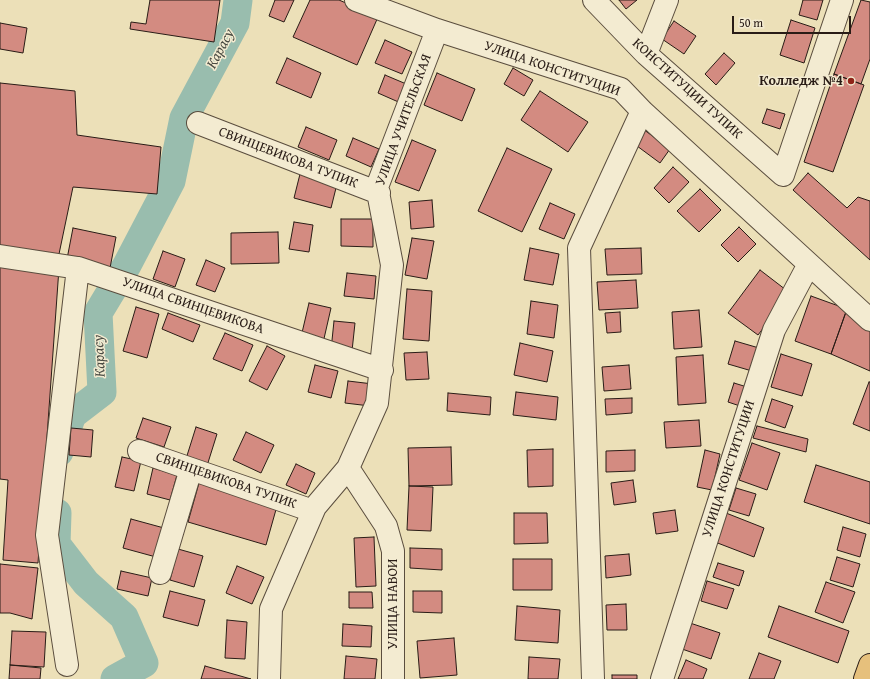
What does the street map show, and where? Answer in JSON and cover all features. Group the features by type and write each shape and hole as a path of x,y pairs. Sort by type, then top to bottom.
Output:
{"main road":[{"path":"865,679 870,665"}],"street":[{"name":"УЛИЦА КОНСТИТУЦИИ","path":"356,0 437,30 622,89 642,111 870,320"},
{"name":"КОНСТИТУЦИИ ТУПИК","path":"594,0 646,54 783,175 842,0"},
{"path":"646,54 667,0"},
{"name":"УЛИЦА УЧИТЕЛЬСКАЯ","path":"268,679 271,609 313,511 348,468 377,403 382,370 392,266 377,187 437,30"},
{"path":"593,679 579,248 642,111"},
{"name":"СВИНЦЕВИКОВА ТУПИК","path":"198,123 379,193"},
{"name":"УЛИЦА СВИНЦЕВИКОВА","path":"0,256 78,268 382,370"},
{"name":"УЛИЦА КОНСТИТУЦИИ","path":"662,679 774,330 809,264"},
{"path":"67,665 47,535 78,268"},
{"name":"СВИНЦЕВИКОВА ТУПИК","path":"139,451 313,511"},
{"name":"УЛИЦА НАВОИ","path":"348,468 386,526 393,551 393,679"},
{"path":"160,573 191,469"}],"building":[{"path":"150,0 220,0 214,42 130,29 131,22 146,24"},
{"path":"275,0 294,0 284,22 269,16"},
{"path":"310,0 339,0 378,17 357,65 293,37"},
{"path":"619,0 637,0 626,9"},
{"path":"803,0 823,0 817,20 799,15"},
{"path":"861,0 870,2 870,59 861,84 834,74"},
{"path":"791,20 815,28 804,63 780,55"},
{"path":"674,21 696,36 684,54 662,39"},
{"path":"0,23 27,28 23,53 0,49"},
{"path":"385,40 412,52 402,74 375,63"},
{"path":"724,53 735,63 716,85 705,74"},
{"path":"287,58 321,73 311,98 276,83"},
{"path":"513,68 533,80 524,96 504,84"},
{"path":"437,73 475,89 462,121 424,105"},
{"path":"834,74 864,85 833,172 804,162"},
{"path":"385,75 411,86 403,104 378,93"},
{"path":"0,83 75,91 77,135 161,147 157,194 73,187 59,254 0,248"},
{"path":"540,91 588,122 568,152 521,120"},
{"path":"767,109 785,114 780,129 762,123"},
{"path":"306,127 337,140 329,160 298,147"},
{"path":"643,129 670,149 660,163 633,143"},
{"path":"353,138 379,149 371,167 346,156"},
{"path":"412,140 436,150 419,191 395,182"},
{"path":"507,148 552,169 522,232 478,211"},
{"path":"673,167 689,182 669,203 654,188"},
{"path":"301,170 338,180 331,208 294,198"},
{"path":"808,173 847,208 858,197 870,201 870,260 793,190"},
{"path":"700,189 721,210 699,232 677,211"},
{"path":"432,200 434,227 411,229 409,202"},
{"path":"550,203 575,214 564,239 539,229"},
{"path":"341,219 373,219 373,247 341,246"},
{"path":"294,222 313,225 309,252 289,249"},
{"path":"739,227 756,244 738,262 721,245"},
{"path":"73,228 116,237 110,268 67,259"},
{"path":"278,232 279,263 231,264 231,233"},
{"path":"412,238 434,241 427,279 405,275"},
{"path":"530,248 559,254 553,285 524,280"},
{"path":"641,248 642,274 607,275 605,249"},
{"path":"163,251 185,259 175,287 153,279"},
{"path":"206,260 225,268 215,292 196,285"},
{"path":"0,264 59,268 38,563 3,560 8,480 0,479"},
{"path":"760,270 790,293 758,335 728,313"},
{"path":"347,273 376,276 374,299 344,296"},
{"path":"636,280 638,308 599,310 597,282"},
{"path":"407,289 432,291 429,341 403,339"},
{"path":"811,296 847,309 831,354 795,341"},
{"path":"531,301 558,305 554,338 527,334"},
{"path":"309,303 331,308 323,343 301,337"},
{"path":"136,307 159,314 147,358 123,351"},
{"path":"847,309 870,329 870,371 831,354"},
{"path":"699,310 702,347 674,349 672,312"},
{"path":"620,312 621,332 607,333 605,313"},
{"path":"168,313 200,325 193,342 162,329"},
{"path":"334,321 355,323 352,351 331,350"},
{"path":"225,333 253,345 242,371 213,359"},
{"path":"735,341 759,348 752,371 728,364"},
{"path":"520,343 553,351 547,382 514,375"},
{"path":"267,346 285,356 267,390 249,381"},
{"path":"427,352 429,379 406,380 404,353"},
{"path":"781,354 812,364 802,396 771,387"},
{"path":"703,355 706,403 678,405 676,357"},
{"path":"315,365 338,371 331,398 308,392"},
{"path":"629,365 631,389 604,391 602,367"},
{"path":"348,381 373,384 370,406 345,403"},
{"path":"870,382 870,431 853,424"},
{"path":"734,383 747,387 740,406 728,402"},
{"path":"516,392 558,397 556,420 513,415"},
{"path":"448,393 491,397 490,415 447,411"},
{"path":"632,398 632,413 606,415 605,399"},
{"path":"772,399 793,406 785,428 765,421"},
{"path":"143,418 171,427 164,447 136,438"},
{"path":"699,420 701,446 666,448 664,422"},
{"path":"757,426 808,439 806,452 753,438"},
{"path":"196,427 217,434 206,469 185,462"},
{"path":"71,428 93,430 91,457 69,455"},
{"path":"246,432 274,445 261,473 233,460"},
{"path":"752,443 780,453 767,490 739,480"},
{"path":"451,447 452,485 409,486 408,448"},
{"path":"553,449 553,486 528,487 527,450"},
{"path":"635,450 635,471 606,472 606,451"},
{"path":"705,450 720,454 712,490 697,487"},
{"path":"122,457 141,461 134,491 115,487"},
{"path":"296,464 315,473 306,494 286,485"},
{"path":"816,465 870,482 870,524 804,502"},
{"path":"153,468 177,475 170,500 147,494"},
{"path":"633,480 636,502 614,505 611,483"},
{"path":"199,483 277,506 266,545 188,522"},
{"path":"409,486 433,487 431,531 407,530"},
{"path":"736,488 756,494 749,516 729,510"},
{"path":"675,510 678,531 656,534 653,513"},
{"path":"514,513 547,513 548,543 514,544"},
{"path":"726,513 764,528 754,557 715,542"},
{"path":"131,519 164,528 156,557 123,548"},
{"path":"843,527 866,534 860,557 837,550"},
{"path":"374,537 376,586 356,587 354,538"},
{"path":"410,548 442,549 442,570 410,568"},
{"path":"178,549 203,556 194,587 170,580"},
{"path":"629,554 631,575 606,578 605,556"},
{"path":"837,557 860,564 853,587 830,580"},
{"path":"513,559 552,559 552,590 513,590"},
{"path":"718,563 744,571 739,586 713,577"},
{"path":"0,564 38,568 32,619 10,613 0,613"},
{"path":"237,566 264,577 252,604 226,593"},
{"path":"121,571 152,578 148,596 117,589"},
{"path":"707,581 734,589 727,609 701,601"},
{"path":"826,582 855,592 843,623 815,612"},
{"path":"170,591 205,600 198,626 163,617"},
{"path":"413,591 442,591 442,613 413,612"},
{"path":"349,592 372,592 373,608 349,608"},
{"path":"626,604 627,630 607,630 606,605"},
{"path":"517,606 560,610 558,643 515,640"},
{"path":"779,606 849,631 838,663 768,637"},
{"path":"227,620 247,622 245,659 225,658"},
{"path":"690,623 720,633 711,659 682,649"},
{"path":"343,624 372,626 371,647 342,646"},
{"path":"12,631 46,632 44,667 10,665"},
{"path":"454,638 457,675 420,678 417,641"},
{"path":"759,653 781,661 774,679 749,679"},
{"path":"346,656 377,659 375,679 344,679"},
{"path":"529,657 560,659 558,679 528,679"},
{"path":"686,660 707,669 703,679 678,679"},
{"path":"10,665 41,668 40,679 9,679"},
{"path":"205,666 251,679 201,679"},
{"path":"612,675 637,675 637,679 612,679"}],"waterway":[{"name":"Карасу","path":"59,452 72,415 102,392 98,313 127,265 171,181 184,118 235,23 238,0"},
{"name":"Карасу","path":"57,513 56,544 86,583 124,617 144,663 115,679"}],"place":[{"name":"Колледж №4","path":"851,81"}]}
